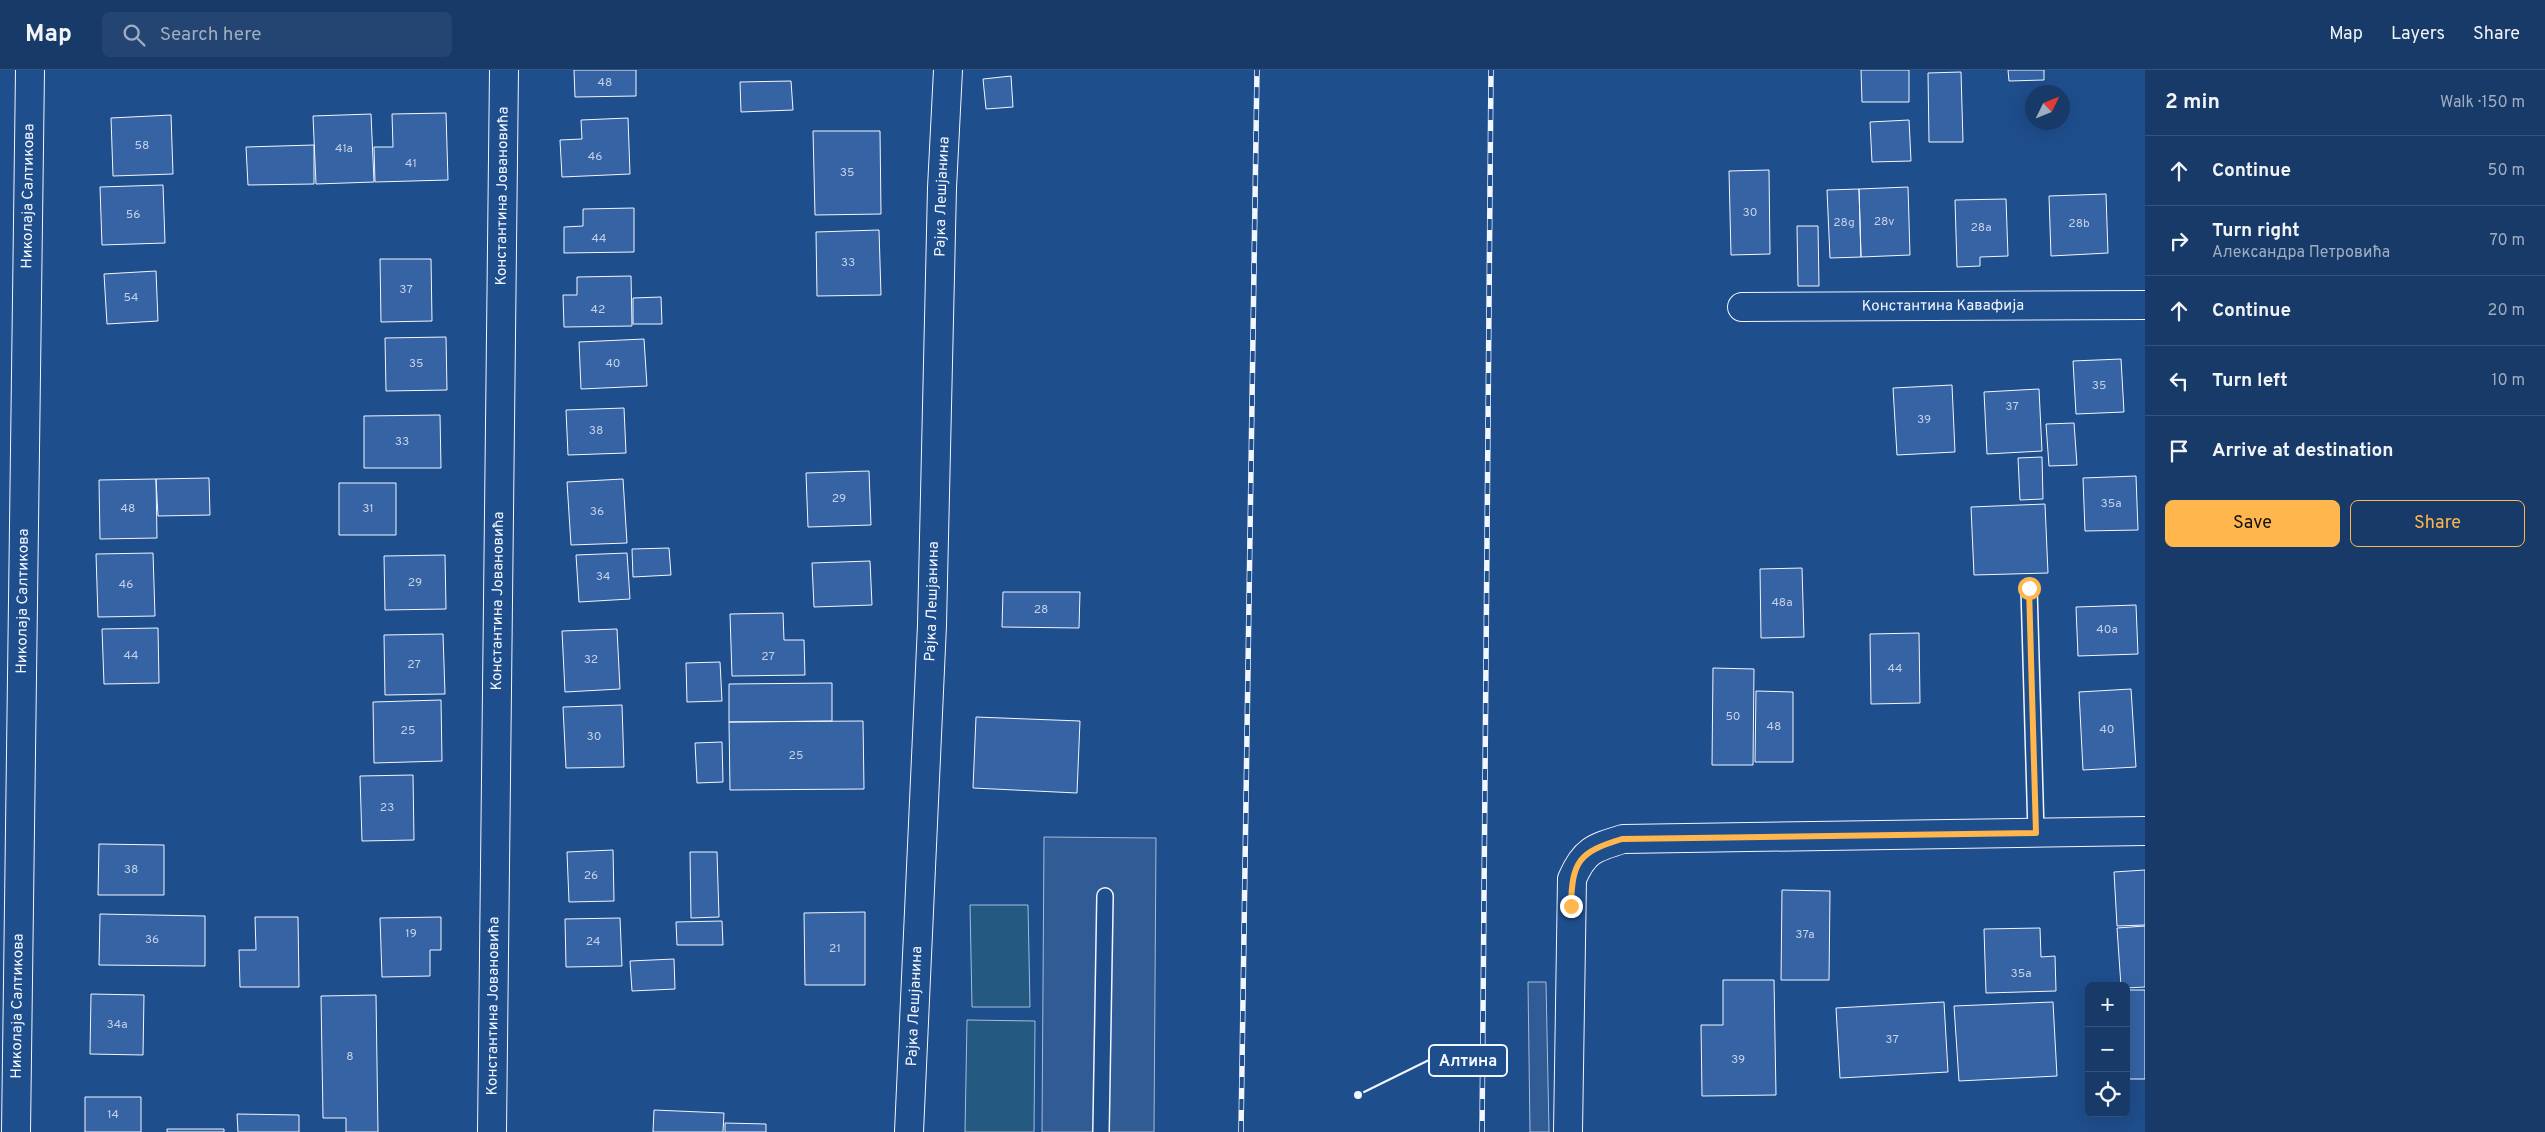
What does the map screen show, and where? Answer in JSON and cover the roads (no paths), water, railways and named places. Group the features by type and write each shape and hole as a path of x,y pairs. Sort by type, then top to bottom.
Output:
{"street":[{"name":"Николаја Салтикова","path":"16,1132 30,70"},
{"name":"Константина Јовановића","path":"492,1132 504,70"},
{"name":"Рајка Лешјанина","path":"909,1132 932,625 942,188 948,70"},
{"name":"Константина Кавафија","path":"1742,307 2145,305"},
{"path":"1568,1132 1572,879 1580,859 1599,846 1622,839 2145,831"}],"lane":[{"path":"2029,588 2036,833"},
{"path":"1101,1132 1105,896"}],"railway":[{"path":"1241,1132 1257,70"},
{"path":"1482,1132 1491,70"}],"place":[{"name":"Алтина","path":"1358,1095"}]}
